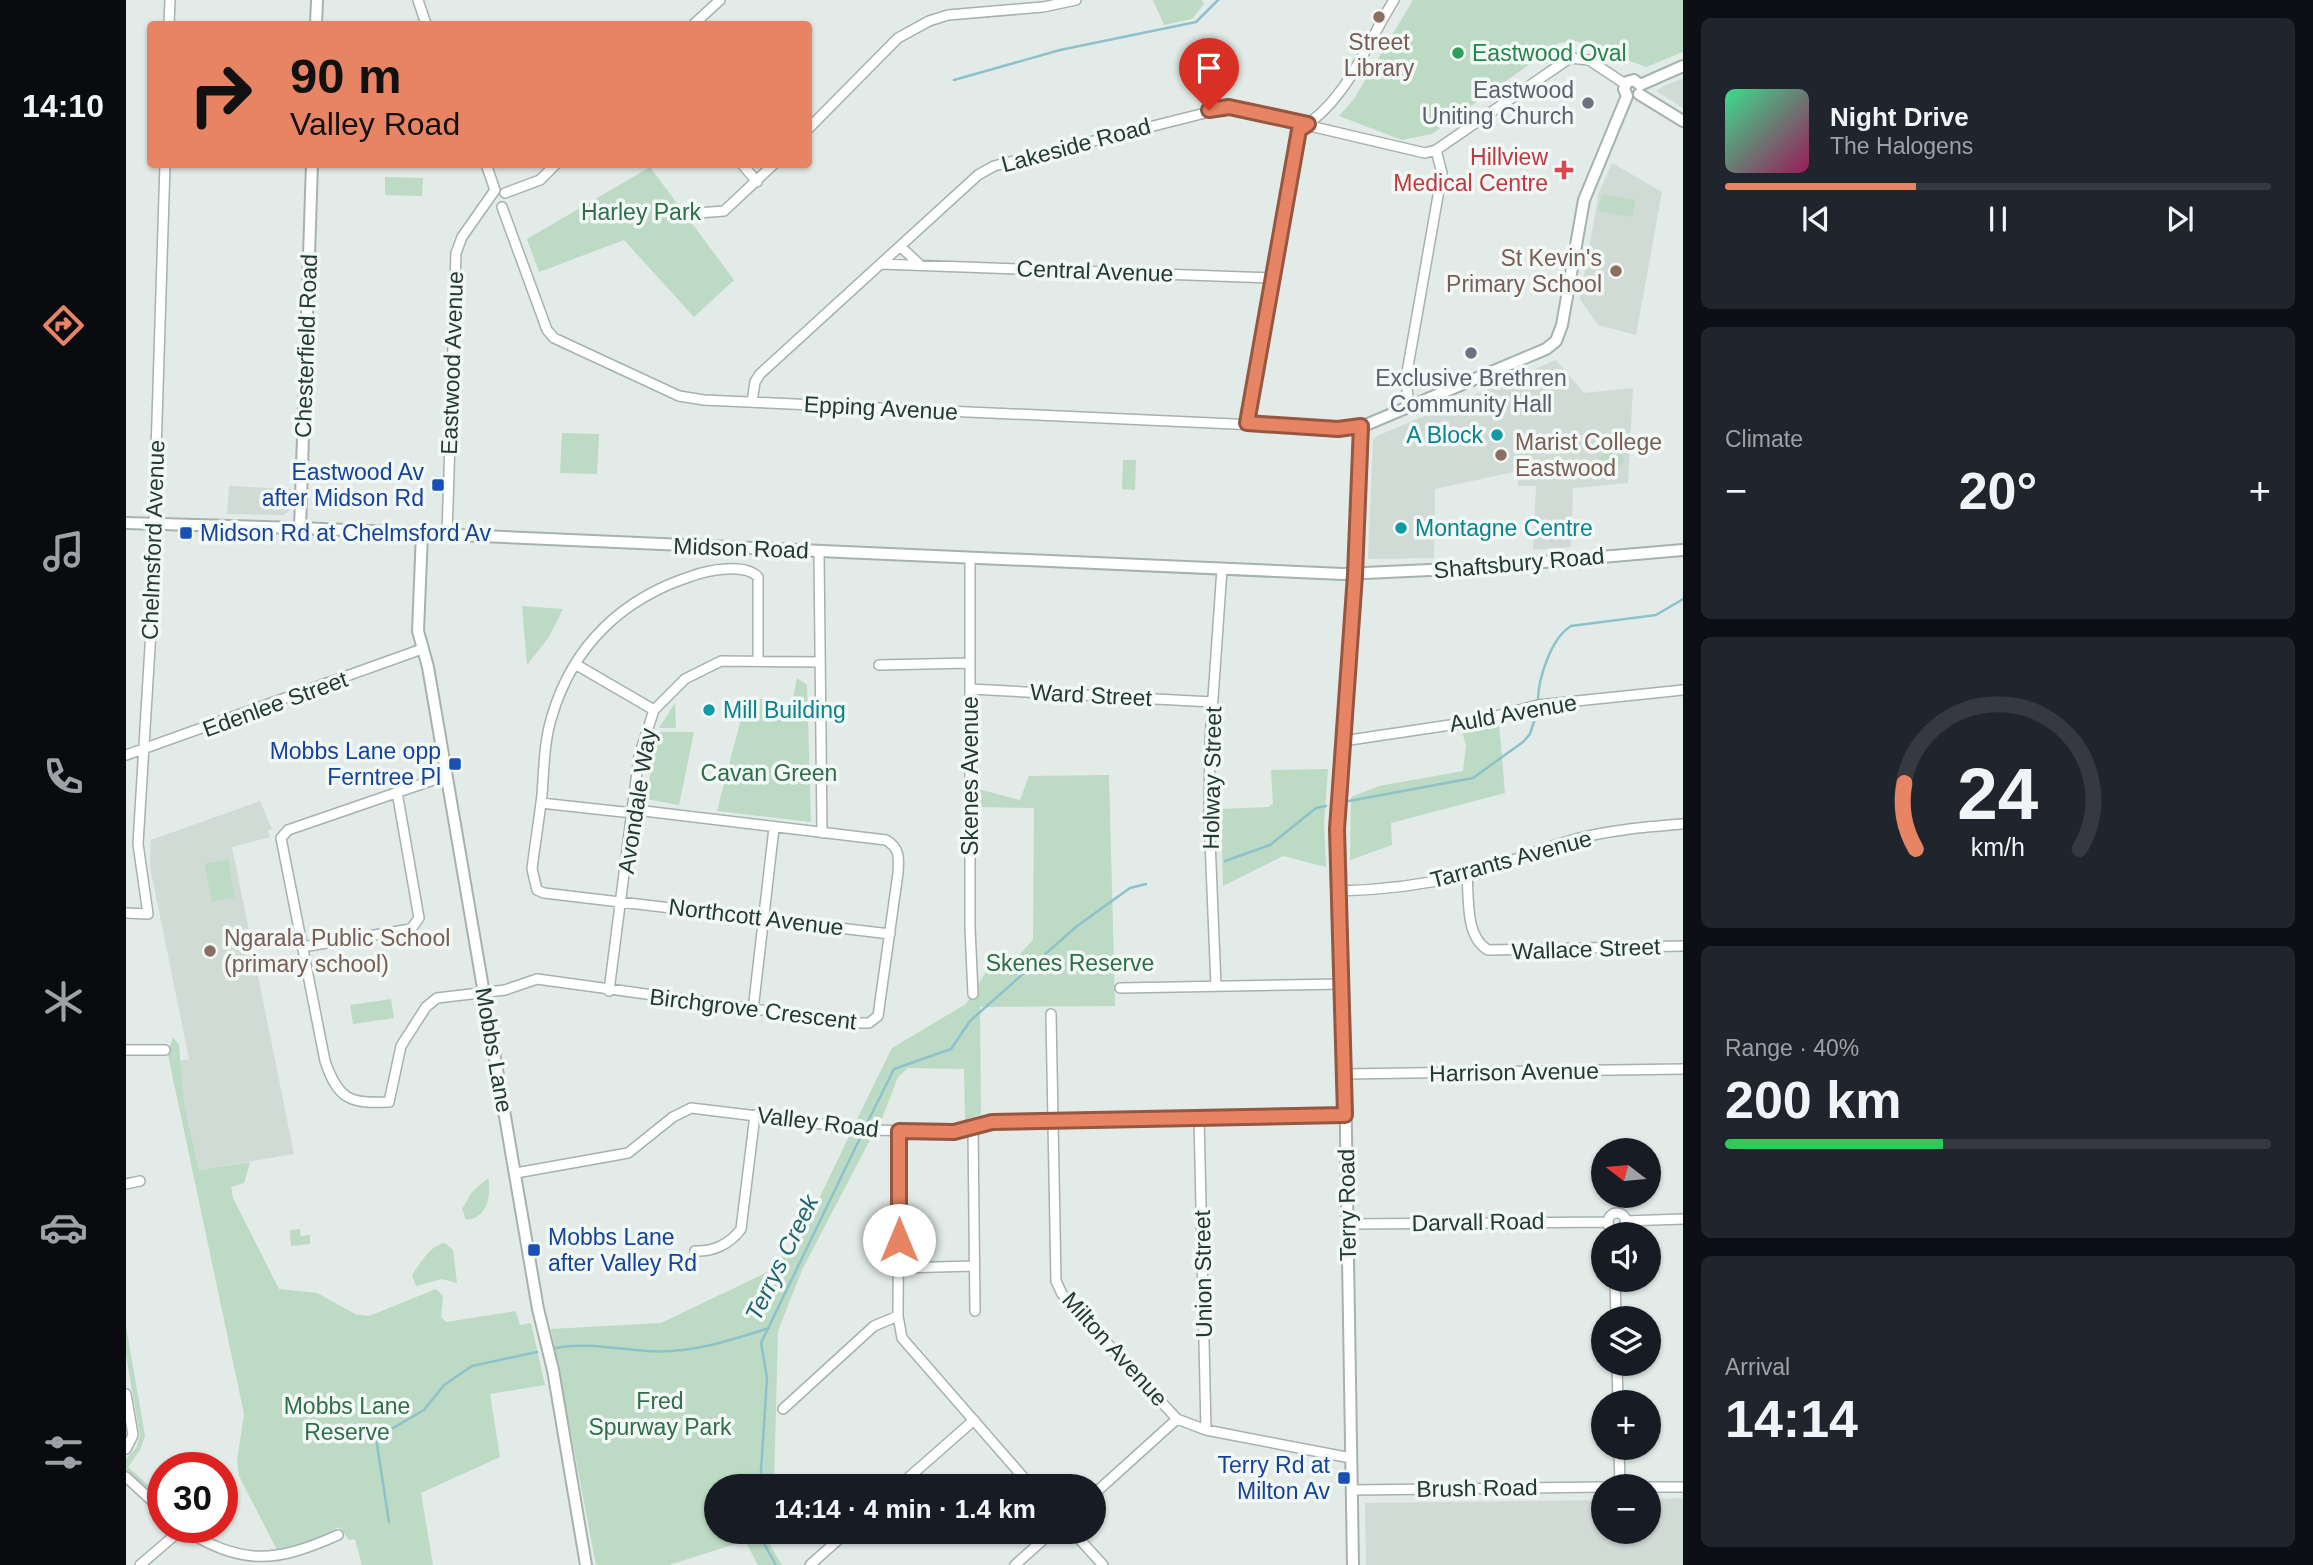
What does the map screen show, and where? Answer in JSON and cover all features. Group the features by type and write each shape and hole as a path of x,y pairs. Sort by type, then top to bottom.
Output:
{"street":[{"path":"169,21 170,0"},
{"path":"316,21 317,0"},
{"path":"418,0 425,21"},
{"path":"697,21 720,0"},
{"path":"812,125 898,38 929,20 948,15 1043,7 1076,0"},
{"path":"1247,423 1299,130 1318,119 1338,96 1394,0"},
{"path":"1409,407 1406,378 1442,173 1436,150 1570,58 1589,61 1626,90"},
{"path":"1640,89 1683,66"},
{"path":"1361,426 1546,349 1556,341 1562,325 1584,200 1626,90 1634,80 1640,89 1683,121"},
{"name":"Lakeside Road","path":"752,402 755,382 760,374 978,175 994,166 1218,107 1240,108 1414,153 1436,150"},
{"name":"Chelmsford Avenue","path":"126,913 148,914 138,844 156,524 165,168"},
{"name":"Chesterfield Road","path":"300,528 312,168"},
{"path":"487,168 495,190"},
{"path":"495,190 505,193 540,180 552,168"},
{"path":"745,168 757,183"},
{"path":"685,214 724,211 770,168"},
{"path":"495,190 489,202 496,208 502,207 507,201 505,193"},
{"name":"Eastwood Avenue","path":"447,534 456,253 462,237 489,202"},
{"name":"Epping Avenue","path":"502,207 547,330 554,338 679,396 752,402 1333,429 1361,426"},
{"path":"900,246 919,264"},
{"name":"Central Avenue","path":"881,264 1272,278"},
{"name":"Terry Road","path":"1353,1565 1345,1074 1337,829 1355,575 1361,426"},
{"name":"Midson Road","path":"126,523 447,534 1355,575"},
{"name":"Mobbs Lane","path":"422,533 418,616 422,649 586,1565"},
{"name":"Shaftsbury Road","path":"1355,575 1683,550"},
{"path":"819,552 822,833"},
{"name":"Skenes Avenue","path":"970,558 970,928 973,994"},
{"name":"Holway Street","path":"1216,986 1209,816 1212,702 1222,569"},
{"path":"541,803 551,718 575,664 599,631 632,602 657,587 699,573 721,570 749,571 758,577 758,659"},
{"name":"Edenlee Street","path":"126,755 422,649"},
{"name":"Avondale Way","path":"609,991 643,740 654,710 673,688 702,668 734,659 820,662"},
{"path":"879,664 970,663"},
{"path":"575,664 654,710"},
{"name":"Ward Street","path":"970,689 1212,702"},
{"name":"Auld Avenue","path":"1343,741 1477,721 1538,705 1683,690"},
{"path":"397,792 419,918 417,924 411,929 302,947 281,838 288,830 397,792 445,776"},
{"name":"Birchgrove Crescent","path":"302,947 325,1061 333,1086 348,1098 364,1103 389,1102 401,1046 426,1007 437,998 520,986 537,979 609,991 869,1023 878,1016 898,873 898,850 886,840 632,810 541,803"},
{"name":"Northcott Avenue","path":"541,803 532,869 537,890 890,934"},
{"name":"Tarrants Avenue","path":"1339,891 1390,889 1467,874 1573,839 1683,824"},
{"path":"753,1010 774,828"},
{"name":"Wallace Street","path":"1467,874 1473,931 1480,946 1488,950 1683,946"},
{"path":"1120,988 1341,984"},
{"name":"Milton Avenue","path":"1051,1014 1056,1281 1062,1294 1177,1419 1206,1430 1351,1458"},
{"path":"126,1050 165,1050"},
{"name":"Harrison Avenue","path":"1345,1074 1683,1069"},
{"name":"Valley Road","path":"516,1172 628,1153 673,1117 691,1108 899,1131 954,1132 992,1122 1345,1115"},
{"path":"695,1251 706,1251 724,1244 741,1229 755,1115"},
{"name":"Union Street","path":"1199,1117 1206,1430"},
{"path":"973,1127 975,1311"},
{"path":"899,1131 898,1316 902,1338 1021,1474"},
{"path":"126,1184 140,1181"},
{"path":"1608,1222 1615,1213 1622,1215 1625,1221 1683,1219"},
{"name":"Darvall Road","path":"1348,1224 1608,1222"},
{"path":"899,1268 974,1266"},
{"path":"783,1409 874,1326 898,1316"},
{"path":"126,1394 133,1435 126,1449"},
{"path":"1106,1483 1177,1419"},
{"path":"913,1474 974,1420"},
{"path":"126,1477 147,1496"},
{"name":"Brush Road","path":"1352,1490 1591,1487"},
{"path":"1661,1487 1683,1487"},
{"path":"206,1543 234,1560 262,1563 282,1560 338,1535"},
{"path":"140,1565 164,1543"},
{"path":"810,1565 833,1544"},
{"path":"1015,1565 1038,1544"},
{"path":"1084,1544 1103,1565"}],"shaded area":[{"path":"1683,78 1683,108 1656,91"},
{"name":"St Kevin's Primary School","path":"1612,163 1662,192 1636,335 1598,325 1580,299 1599,192"},
{"name":"Marist College Eastwood","path":"1556,360 1584,393 1633,388 1628,483 1573,488 1571,547 1533,550 1536,486 1518,486 1518,471 1435,489 1434,558 1368,559 1373,440"},
{"path":"229,486 290,489 289,511 283,515 227,514"},
{"name":"Ngarala Public School (primary school)","path":"260,801 272,829 268,831 270,837 232,847 294,1154 199,1170 175,1062 189,1059 150,867 151,840"},
{"path":"1683,1498 1683,1565 1366,1565 1365,1503 1591,1500 1591,1544 1661,1544 1661,1499"}],"green space":[{"path":"1153,0 1202,0 1204,4 1192,19 1164,25"},
{"path":"1413,0 1683,0 1683,52 1646,67 1576,41 1559,43 1432,134 1402,140 1339,116 1354,99"},
{"name":"Harley Park","path":"651,168 734,280 694,317 624,240 539,272 527,239"},
{"path":"385,177 423,178 422,196 385,195"},
{"path":"1602,194 1635,200 1632,217 1598,211"},
{"path":"562,433 599,434 597,474 560,473"},
{"path":"1615,444 1625,461 1604,479 1600,478 1590,465"},
{"path":"1123,460 1136,460 1135,490 1122,489"},
{"path":"522,606 563,609 549,637 527,665"},
{"name":"Cavan Green","path":"797,678 807,685 811,822 717,811 747,696 792,705"},
{"path":"675,703 676,728 659,728"},
{"path":"1499,722 1505,793 1391,823 1392,845 1350,860 1351,797 1379,786 1463,771 1466,745 1462,732"},
{"path":"658,732 694,732 679,805 646,799"},
{"path":"1328,769 1324,824 1326,867 1283,856 1223,886 1221,809 1269,807 1273,803 1271,770"},
{"name":"Skenes Reserve","path":"1109,775 1115,1006 980,1007 981,1114 965,1120 964,1069 908,1068 898,1077 880,1124 856,1121 892,1048 966,1004 986,972 1003,972 1033,940 1034,808 977,807 978,789 1020,800 1029,776"},
{"path":"228,859 235,897 212,902 205,864"},
{"path":"391,999 394,1018 353,1024 350,1005"},
{"name":"Mobbs Lane Reserve","path":"173,1037 179,1045 184,1103 199,1170 250,1162 244,1183 231,1187 233,1198 279,1289 317,1293 355,1314 369,1316 436,1289 443,1296 441,1317 446,1322 516,1311 520,1325 531,1323 545,1385 490,1394 500,1457 421,1493 433,1565 362,1565 355,1539 349,1540 339,1527 300,1546 266,1553 277,1550 239,1476 238,1454 244,1414 168,1055"},
{"name":"Fred Spurway Park","path":"851,1132 873,1134 802,1270 778,1331 774,1474 704,1474 704,1544 736,1544 669,1565 596,1565 551,1329 661,1323 772,1270 804,1230"},
{"path":"488,1178 489,1192 483,1211 473,1219 466,1220 462,1209 472,1192"},
{"path":"300,1229 301,1236 310,1235 310,1244 291,1246 290,1230"},
{"path":"445,1243 453,1250 457,1283 442,1279 416,1286 412,1275 430,1251"},
{"path":"126,1326 145,1436 140,1450 128,1467 147,1484 147,1491 126,1473 126,1459 136,1448 140,1436 126,1355"},
{"name":"Fred Spurway Park","path":"747,1544 769,1544 782,1565 758,1565"},
{"path":"222,1546 245,1552 262,1553 244,1553"}],"waterway":[{"path":"954,80 1060,50 1196,22 1218,0"},
{"name":"Terrys Creek","path":"1538,701 1540,682 1547,660 1557,640 1571,626 1656,615 1683,599"},
{"name":"Terrys Creek","path":"1349,801 1473,778 1523,742 1530,734 1538,709"},
{"name":"Terrys Creek","path":"1225,861 1270,845 1316,808 1326,806"},
{"name":"Terrys Creek","path":"867,1123 894,1069 951,1049 970,1021 1077,926 1130,888 1146,884"},
{"name":"Terrys Creek","path":"761,1474 767,1378 761,1343 861,1136"},
{"path":"555,1348 590,1346 647,1351 678,1350 724,1342 769,1328"},
{"path":"389,1522 376,1438 424,1410 444,1385 472,1366 537,1352"},
{"name":"Terrys Creek","path":"764,1544 776,1565"}],"place":[{"name":"Street Library","path":"1379,17"},
{"name":"Eastwood Oval","path":"1458,53"},
{"name":"Eastwood Uniting Church","path":"1588,103"},
{"name":"Hillview Medical Centre","path":"1564,170"},
{"name":"St Kevin's Primary School","path":"1616,271"},
{"name":"Exclusive Brethren Community Hall","path":"1471,353"},
{"name":"A Block","path":"1497,435"},
{"name":"Marist College Eastwood","path":"1501,455"},
{"name":"Eastwood Av after Midson Rd","path":"438,485"},
{"name":"Montagne Centre","path":"1401,528"},
{"name":"Midson Rd at Chelmsford Av","path":"186,533"},
{"name":"Mill Building","path":"709,710"},
{"name":"Mobbs Lane opp Ferntree Pl","path":"455,764"},
{"name":"Ngarala Public School (primary school)","path":"210,951"},
{"name":"Mobbs Lane after Valley Rd","path":"534,1250"},
{"name":"Terry Rd at Milton Av","path":"1344,1478"}],"route":[{"path":"899,1240 899,1131 954,1132 992,1122 1345,1115 1337,829 1349,676 1361,426 1338,429 1247,423 1299,130 1308,124 1240,108 1218,107 1209,110"}]}
